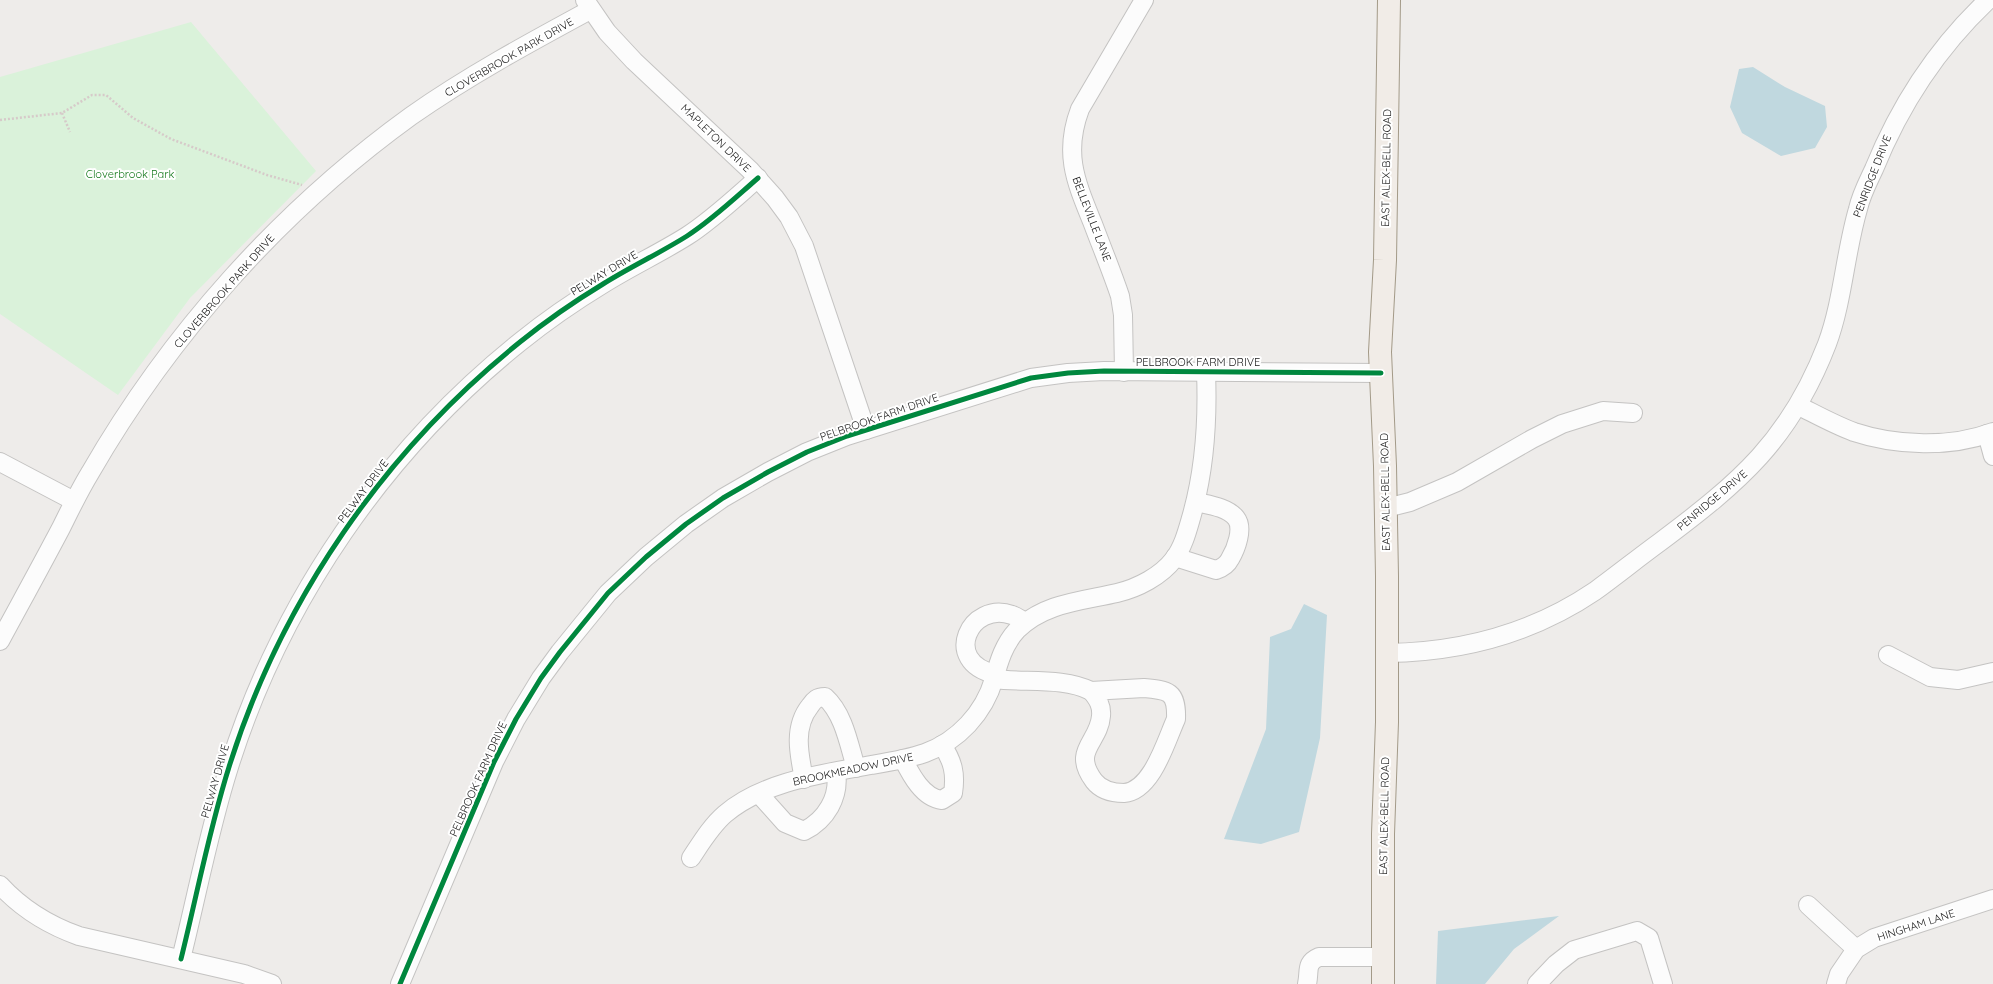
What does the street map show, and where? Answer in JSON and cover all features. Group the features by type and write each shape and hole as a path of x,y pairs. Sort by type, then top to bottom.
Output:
{"main road":[{"name":"EAST ALEX-BELL ROAD","path":"1383,984 1387,653 1386,508 1380,319 1385,260 1389,0"}],"street":[{"name":"BELLEVILLE LANE","path":"1124,372 1123,311 1114,278 1075,179 1072,161 1072,143 1074,124 1080,109 1144,0"},
{"name":"PENRIDGE DRIVE","path":"1387,653 1433,651 1463,646 1495,638 1525,627 1587,595 1707,507 1733,485 1757,461 1782,431 1799,406 1827,343 1836,314 1847,253 1858,206 1887,136 1903,106 1922,77 1954,35 1988,0"},
{"name":"MAPLETON DRIVE","path":"588,5 607,32 634,61 758,178 789,217 804,246 866,430"},
{"name":"CLOVERBROOK PARK DRIVE","path":"0,641 90,472 129,411 192,323 272,235 334,177 411,117 491,64 588,5"},
{"name":"PELWAY DRIVE","path":"181,959 216,810 245,720 272,656 292,616 321,566 347,526 400,459 439,415 520,342 603,283 686,236 708,221 758,178"},
{"name":"PELBROOK FARM DRIVE","path":"400,984 494,762 516,719 541,678 608,593 686,524 723,498 768,472 800,456 866,430 1031,378 1068,373 1124,372 1381,373"},
{"name":"BROOKMEADOW DRIVE","path":"691,858 706,835 723,815 742,802 759,794 785,783 903,759 926,753 942,745 973,719 983,705 1006,646 1015,632 1025,622 1045,610 1057,606 1120,592 1135,587 1167,567 1175,557 1187,532 1196,502 1206,441 1206,372"},
{"path":"1799,406 1830,422 1854,432 1879,439 1912,442 1941,442 1970,439 1990,433 1993,456"},
{"path":"1386,508 1410,502 1457,482 1532,439 1562,424 1603,411 1633,413"},
{"path":"0,462 74,501"},
{"path":"1175,557 1216,570 1222,568 1230,560 1239,537 1240,525 1232,514 1218,507 1196,502"},
{"path":"1025,622 1012,615 1002,613 989,615 975,622 969,628 965,637 966,653 970,660 976,667 994,677 1018,682 1054,682 1080,685 1092,691 1098,699 1101,717 1087,749 1084,762 1088,772 1097,784 1106,791 1116,793 1128,792 1137,789 1147,780 1176,719 1174,699 1170,693 1157,689 1138,688 1092,691"},
{"path":"1888,655 1930,677 1958,680 1993,672"},
{"path":"804,778 799,740 800,724 805,712 814,699 819,697 825,698 836,710 844,729 856,768"},
{"path":"903,759 909,773 919,786 931,796 942,800 952,793 955,782 954,768 942,745"},
{"path":"759,794 785,823 804,831 812,827 833,803 837,792 836,772"},
{"path":"0,885 29,912 79,936 244,974 272,984"},
{"name":"HINGHAM LANE","path":"1836,984 1839,974 1856,949 1874,938 1993,899"},
{"path":"1808,905 1856,949"},
{"path":"1537,984 1556,964 1574,950 1637,931 1649,938 1663,984"},
{"path":"1307,984 1309,966 1312,960 1319,957 1383,957"}],"path":[{"path":"0,120 62,113 92,96 106,95 133,118 171,139 267,175 303,185"},
{"path":"62,113 70,132"}],"green space":[{"name":"Cloverbrook Park","path":"191,22 316,171 190,298 118,395 0,314 0,77"}],"water":[{"path":"1753,67 1785,87 1825,106 1827,127 1815,148 1781,156 1742,133 1730,107 1739,69"},
{"path":"1304,604 1327,615 1320,738 1299,832 1261,844 1224,839 1266,729 1270,637 1291,629"},
{"path":"1559,916 1514,949 1485,984 1436,984 1438,931"}],"cycle path":[{"path":"181,959 209,839 222,791 251,706 277,646 308,588 343,533 382,481 424,431 471,385 520,342 571,304 696,230 758,178"},
{"path":"400,984 494,762 516,719 541,678 608,593 646,557 686,524 723,498 807,452 847,436 1031,378 1068,373 1104,371 1381,373"}]}
